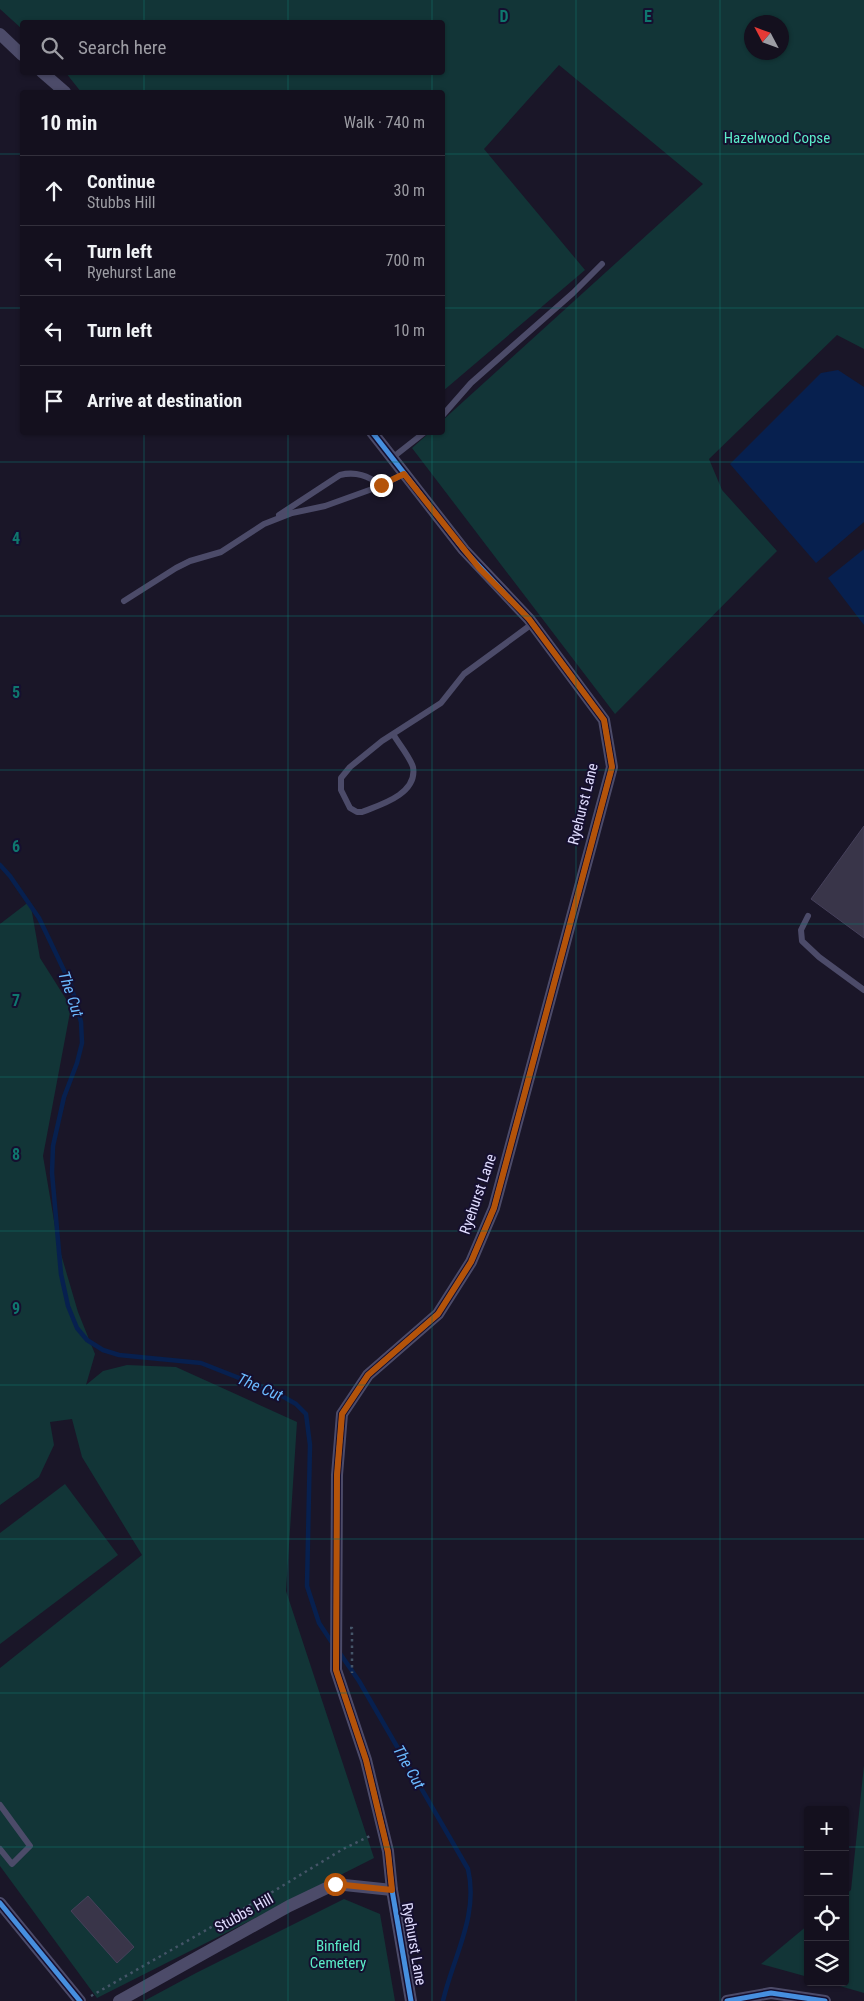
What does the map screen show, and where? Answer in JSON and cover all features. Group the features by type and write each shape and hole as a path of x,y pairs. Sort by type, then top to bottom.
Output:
{"street":[{"path":"0,34 20,53"},
{"path":"45,75 58,90"},
{"name":"Ryehurst Lane","path":"374,435 479,568 532,624 604,720 612,767 494,1208 471,1262 438,1314 368,1375 342,1414 337,1475 336,1666 366,1760 388,1852 392,1890 412,2001"},
{"name":"Stubbs Hill","path":"119,2001 289,1906 335,1884 392,1890"},
{"path":"0,1903 80,2001"},
{"path":"728,2001 771,1993 825,2001"}],"lane":[{"path":"445,413 471,383 573,293 602,264"},
{"path":"392,458 421,435"},
{"path":"272,520 302,498 340,475 347,473 363,475 381,485"},
{"path":"124,601 190,560 221,552 272,520 292,513 324,506 381,485 404,474"},
{"path":"393,734 413,766 413,776 406,789 398,796 362,812 356,812 350,808 344,797 341,790 341,778 361,756 393,734 441,703 464,674 532,624"},
{"path":"808,916 801,930 802,941 819,957 864,990"},
{"path":"0,1806 30,1846 12,1864 0,1849"}],"path":[{"path":"352,1653 352,1681"},
{"path":"87,2001 89,1998 343,1849 383,1830"}],"green space":[{"name":"Hazelwood Copse","path":"0,0 864,0 864,349 837,335 709,459 722,490 777,551 615,714 412,448 427,435 445,435 445,418 703,184 559,65 484,149 585,270 445,389 445,90 79,90 68,75 445,75 445,20 20,20 20,27 0,9"},
{"path":"30,901 40,958 71,1007 43,1156 58,1244 78,1312 95,1354 86,1385 103,1371 127,1365 176,1367 297,1422 286,1591 374,1858 97,1998 0,1866 0,1668 142,1555 82,1457 72,1419 50,1422 54,1445 39,1477 0,1505 0,924"},
{"path":"65,1484 118,1555 0,1644 0,1533"},
{"path":"864,1765 864,1993 840,1986 849,1986 849,1892 851,1890"},
{"name":"Binfield Cemetery","path":"344,1899 380,1914 395,2001 144,2001 196,1973"},
{"path":"804,1928 804,1976 761,1964"}],"water":[{"path":"838,370 864,387 864,522 816,563 730,464 821,373"},
{"path":"864,549 864,625 828,578"}],"building":[{"path":"864,826 864,938 811,899"},
{"path":"88,1896 134,1947 117,1963 71,1911"}],"waterway":[{"name":"The Cut","path":"0,865 10,876 39,918 71,985 81,1022 82,1043 77,1063 64,1097 53,1146 52,1173 61,1274 68,1306 77,1328 87,1340 103,1350 119,1355 201,1363 275,1392 296,1404 306,1414 310,1445 307,1586 319,1623 333,1644"},
{"name":"The Cut","path":"339,1652 359,1681 468,1869 470,1886 468,1920 443,2001"}],"cycle path":[{"path":"374,435 464,550 529,619 604,720 612,767 494,1208 471,1262 438,1314 368,1375 342,1414 337,1475 336,1670 366,1760 388,1851 392,1890 411,2001"},
{"path":"0,1903 80,2001"},
{"path":"727,2001 771,1993 825,2001"}],"route":[{"path":"335,1884 392,1890 388,1852 366,1760 336,1670 337,1475 342,1414 368,1375 438,1314 471,1262 494,1208 612,767 604,720 529,619 479,568 404,474 381,485"}]}
